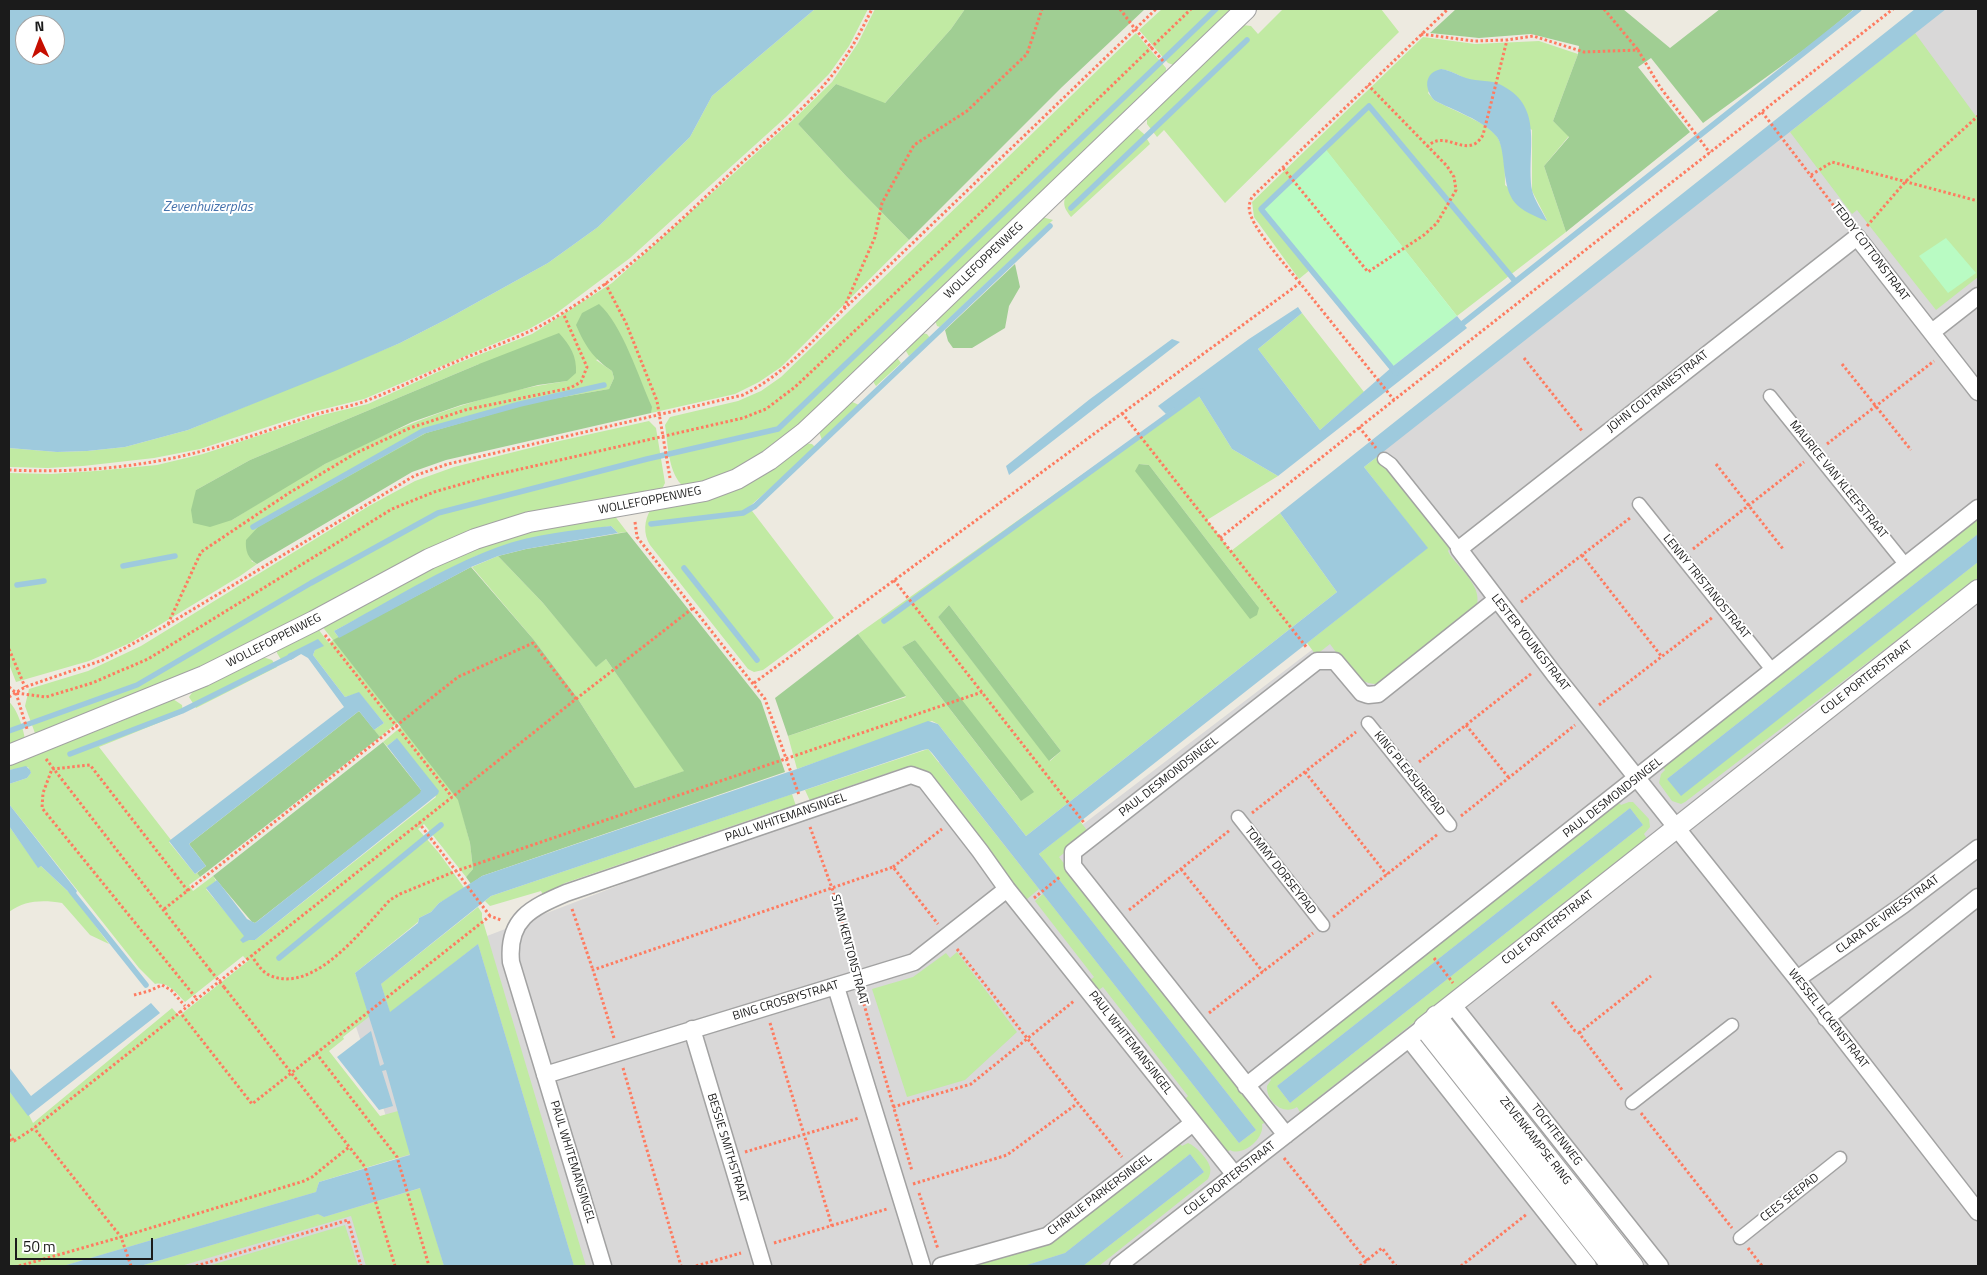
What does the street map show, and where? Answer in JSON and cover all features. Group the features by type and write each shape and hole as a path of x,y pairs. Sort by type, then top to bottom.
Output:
{"street":[{"name":"WOLLEFOPPENWEG","path":"9,755 31,738 204,676 314,621 429,559 475,539 529,522 705,491 737,478 769,460 804,434 1246,9"},
{"name":"TEDDY COTTONSTRAAT","path":"1857,237 1978,392"},
{"name":"JOHN COLTRANESTRAAT","path":"1459,549 1857,237"},
{"path":"1932,332 1978,296"},
{"name":"MAURICE VAN KLEEFSTRAAT","path":"1770,396 1905,564"},
{"name":"LESTER YOUNGSTRAAT","path":"1384,459 1391,464 1459,549 1545,663 1677,828"},
{"name":"LENNY TRISTANOSTRAAT","path":"1641,506 1773,670"},
{"name":"PAUL DESMONDSINGEL","path":"1246,1086 1978,508"},
{"name":"COLE PORTERSTRAAT","path":"1118,1266 1139,1260 1235,1175 1423,1027 1453,994 1677,828 1978,590"},
{"name":"PAUL DESMONDSINGEL","path":"1280,1140 1246,1086 1074,866 1074,852 1317,661 1335,661 1362,693 1368,695 1378,694 1496,600"},
{"name":"KING PLEASUREPAD","path":"1368,723 1450,825"},
{"name":"PAUL WHITEMANSINGEL","path":"603,1266 511,962 509,948 515,927 524,916 539,905 566,893 911,775 925,780 1007,889 1235,1175"},
{"name":"TOMMY DORSEYPAD","path":"1238,817 1323,925"},
{"name":"WESSEL ILCKENSTRAAT","path":"1677,828 1978,1212"},
{"name":"CLARA DE VRIESSTRAAT","path":"1797,979 1903,905 1978,848"},
{"name":"BING CROSBYSTRAAT","path":"545,1075 914,962 1007,889"},
{"path":"1826,1018 1978,897"},
{"name":"STAN KENTONSTRAAT","path":"836,987 922,1266"},
{"name":"TOCHTENWEG","path":"1453,994 1660,1266"},
{"path":"1632,1103 1732,1025"},
{"path":"1423,1027 1539,1205 1588,1266"},
{"name":"ZEVENKAMPSE RING","path":"1423,1027 1612,1266"},
{"name":"ZEVENKAMPSE RING","path":"1423,1027 1633,1266"},
{"name":"BESSIE SMITHSTRAAT","path":"692,1029 763,1266"},
{"name":"CHARLIE PARKERSINGEL","path":"942,1266 1048,1236 1193,1124"},
{"name":"CEES SEEPAD","path":"1740,1238 1840,1158"}],"path":[{"path":"9,470 47,472 154,461 201,452 317,414 365,402 452,363 532,331 563,313 605,283 727,177 817,91 842,63 872,9"},
{"path":"843,310 875,237 882,203 914,145 968,111 1027,54 1042,9"},
{"path":"1120,9 1134,29 1167,64"},
{"path":"9,697 25,687 103,660 167,625 414,476 448,464 743,395 762,386 790,364 843,310 1156,9"},
{"path":"9,687 16,693 46,697 92,683 148,659 392,509 434,492 486,477 743,418 766,409 795,387 974,219 1191,9"},
{"path":"1394,400 1255,225 1250,212 1250,201 1368,84 1448,9"},
{"path":"1604,9 1638,50 1660,87 1710,153"},
{"path":"1220,538 1893,9"},
{"path":"1420,34 1474,42 1533,36 1584,52 1638,50"},
{"path":"1427,147 1431,142 1441,139 1469,147 1478,143 1483,135 1507,40"},
{"path":"1283,168 1368,272 1424,235 1437,223 1456,190 1454,177 1447,166 1368,84"},
{"name":"TEDDY COTTONSTRAAT","path":"1762,112 1857,237"},
{"path":"1857,237 1906,182 1978,116"},
{"path":"1811,175 1832,162 1978,201"},
{"path":"605,283 626,323 657,401 667,461"},
{"path":"754,683 1300,283"},
{"path":"167,625 201,552 289,493 356,453 410,428 465,410 570,388 581,382 587,367 563,313"},
{"path":"1524,358 1593,444"},
{"path":"1842,364 1910,450"},
{"path":"1122,413 1305,645"},
{"path":"1359,427 1365,434"},
{"path":"1716,464 1783,549"},
{"name":"STAN KENTONSTRAAT","path":"632,505 637,537 765,699 833,888 859,980 860,991 913,1172"},
{"path":"1507,613 1641,506"},
{"path":"1582,555 1662,657"},
{"path":"894,580 1084,821"},
{"path":"9,1140 14,1140 34,1128 185,1006 693,608"},
{"path":"314,621 452,797"},
{"path":"163,910 458,677 533,643 576,698"},
{"path":"9,649 25,687"},
{"path":"1406,771 1545,663"},
{"path":"251,955 268,974 280,978 292,979 308,974 324,966 336,956 390,900 400,894 456,871 982,692"},
{"path":"16,693 31,738 52,769 365,1167 395,1266"},
{"path":"1466,724 1509,778"},
{"path":"52,769 90,765 188,891"},
{"path":"52,769 42,793 42,808 196,998"},
{"path":"1305,772 1387,874"},
{"path":"833,888 893,867 956,819"},
{"path":"419,823 490,916 515,927"},
{"path":"893,867 1078,1103 1133,1170"},
{"path":"1181,869 1263,972"},
{"path":"1035,897 1061,876"},
{"path":"566,893 593,970"},
{"path":"179,1011 252,1104 490,916"},
{"path":"1431,954 1453,994"},
{"path":"1578,1033 1651,976"},
{"path":"134,995 150,991 162,985 170,990 185,1006"},
{"path":"730,1157 971,1084 1088,990"},
{"path":"1552,1002 1762,1266"},
{"path":"766,1007 832,1226"},
{"path":"316,1053 397,1157 430,1266"},
{"path":"898,1187 1007,1155 1078,1103"},
{"path":"34,1128 121,1237 131,1266"},
{"path":"9,1134 14,1140"},
{"path":"1280,1140 1366,1261"},
{"path":"19,1266 304,1181 349,1146"},
{"path":"916,1182 942,1266"},
{"path":"696,1266 903,1204"},
{"path":"1461,1266 1539,1205"},
{"path":"196,1266 348,1220 361,1266"},
{"path":"1360,1266 1382,1248 1396,1266"}],"shaded area":[{"path":"1944,9 1978,9 1978,1266 33,1266 401,1161 344,991 942,761 1027,867 1443,550 1372,458"}],"green space":[{"path":"815,9 868,9 849,46 829,74 786,117 630,258 554,315 529,329 364,399 316,411 200,449 154,458 83,466 48,468 9,467 9,448 57,452 87,451 125,447 188,430 400,343 548,263 598,227 690,137 712,96"},
{"path":"875,9 965,9 951,29 884,104 836,84 798,124 909,240 781,367 759,382 735,394 651,413 651,407 627,350 596,360 612,371 614,378 609,389 534,402 426,433 390,454 251,561 257,564 130,643 89,661 16,682 9,664 9,473 51,474 157,465 203,454 318,416 368,404 453,365 532,334 612,283 793,120 832,82 858,43","holes":["479,364 567,381 504,393 444,412 385,435 356,448 291,483 232,520 196,490 250,460"]},
{"path":"965,9 1145,9 1062,87 909,240 798,124 836,84 885,103 951,29"},
{"path":"1162,9 1235,9 1176,66 1168,63 1139,30"},
{"path":"1283,9 1381,9 1399,32 1225,203 1164,130 1157,137 1147,124 1147,115 1243,25 1251,26 1258,34"},
{"path":"1456,9 1623,9 1670,48 1720,9 1854,9 1816,41 1703,123 1651,58 1638,67 1690,132 1566,232 1544,166 1569,137 1553,121 1578,54 1579,46 1531,34 1479,38 1430,33"},
{"path":"1136,33 1166,68 1166,75 781,441 723,475 684,487 675,474 670,458 665,425 670,417 738,401 761,391 781,377"},
{"path":"1915,33 1978,119 1978,277 1936,310 1857,210 1852,214 1790,132"},
{"path":"1423,37 1475,44 1539,41 1578,54 1553,121 1569,136 1544,166 1566,232 1457,316 1324,148 1261,206 1311,269 1299,279 1254,217 1252,202","holes":["1441,69 1452,72 1476,85 1532,130 1532,191 1547,220 1505,185 1502,149 1498,138 1493,132 1478,122 1434,100 1428,93"]},
{"path":"1137,128 1144,134 1150,144 1071,217 1065,207 1066,195"},
{"path":"1324,147 1457,316 1392,367 1261,206"},
{"path":"1042,217 1053,220 940,327 937,326 935,320"},
{"path":"1946,238 1976,273 1948,293 1919,256"},
{"path":"1015,264 1020,287 1009,306 1005,328 972,348 953,348 948,341 945,330"},
{"path":"599,304 615,324 636,367 652,407 651,413 446,460 412,472 257,564 249,557 246,540 258,527 426,433 534,402 609,389 614,378 612,371 590,351 576,325 582,313"},
{"path":"1302,313 1364,392 1320,430 1258,349"},
{"path":"559,333 569,346 575,361 576,373 567,381 538,385 461,405 412,422 325,464 232,520 210,527 193,523 191,510 196,490 250,460 479,364"},
{"path":"921,333 927,334 930,338 909,356 904,348"},
{"path":"894,358 898,359 901,363 876,386 874,376"},
{"path":"1197,393 1232,449 1278,476 1207,520 1231,551 1280,513 1337,592 1026,836 938,724 932,721 797,769 788,736 906,697 858,634","holes":["1139,464 1149,465 1259,608","949,605 1061,751 1050,761 938,617","915,640 1020,800 902,647"]},
{"path":"848,400 859,405 822,440 818,429"},
{"path":"649,421 656,428 665,483 662,489 526,516 198,671 36,736 25,706 29,689 88,671 141,646 369,506 415,481 454,467"},
{"path":"803,443 812,444 816,448 749,507 834,618 763,670 754,672 748,669 650,545 645,532 646,522 651,509"},
{"path":"1378,456 1450,548 1448,551 1450,555 1474,586 1478,601 1476,608 1378,684 1363,681 1350,671 1330,644 1316,655 1307,643 1427,548 1364,467"},
{"path":"1139,464 1149,465 1259,608 1257,615 1250,619 1135,471"},
{"path":"614,515 627,532 618,533 611,526 531,539 476,556 334,631 339,638 334,640 398,722 380,737 374,730 384,723 359,693 345,697 313,655 315,650 287,658 288,660 283,663 277,653 277,649 318,629 329,643 333,640 321,625 474,548 529,530"},
{"path":"1978,516 1978,534 1667,779 1681,795 1978,562 1978,578 1685,802 1681,804 1672,801 1659,783 1661,774 1665,770 1662,765"},
{"path":"627,532 761,701 785,772 482,876 471,884 466,877 473,869 470,843 458,800 333,640 471,567 534,640 576,696 635,788 684,771 606,659 596,667 543,603 498,556 526,549"},
{"path":"498,556 543,603 596,666 606,659 685,771 635,788 576,696 534,640 472,567"},
{"path":"949,605 1061,751 1049,761 938,617"},
{"path":"858,634 906,696 788,736 775,698"},
{"path":"915,640 1034,792 1021,801 902,647"},
{"path":"263,657 272,660 277,667 196,708 189,697 194,690"},
{"path":"173,699 182,705 183,713 99,747 171,840 169,842 195,874 197,873 200,877 189,885 193,891 213,876 216,881 206,889 249,940 255,940 436,797 396,739 387,746 383,742 402,726 459,800 470,843 473,869 466,877 424,824 418,829 439,853 465,889 439,903 431,912 419,918 418,922 355,973 370,1016 343,1037 344,1039 329,1051 380,1116 398,1111 411,1154 319,1182 316,1192 63,1266 9,1266 9,1091 29,1115 33,1123 172,1008 179,1016 248,961 243,956 185,1002 168,986 155,984 139,968 9,804 9,784 27,778 31,773 28,767 9,770 9,763 112,725"},
{"path":"9,702 20,719 25,740 9,746"},
{"path":"359,711 380,737 200,877 197,873 206,866 189,844"},
{"path":"383,742 421,790 421,793 255,923 252,922 213,876"},
{"path":"928,749 1039,889 1026,900 929,778 909,768 900,769 832,792 829,798 810,801 805,790"},
{"path":"792,794 796,806 788,811 782,809 565,883 543,895 541,891 490,906 485,901 491,896"},
{"path":"1617,801 1621,805 1633,802 1649,819 1650,827 1644,834 1647,839 1300,1112 1297,1107 1286,1110 1272,1102 1267,1092 1267,1086 1271,1080 1268,1075","holes":["1630,808 1643,825 1290,1103 1277,1086"]},
{"path":"1080,821 1089,833 1059,857 1267,1122 1262,1124 1257,1140 1247,1149 1241,1151 1230,1150 1226,1153 1183,1101 1188,1096 1103,987 1097,991 1089,981 1094,977 1035,901 1043,894 1239,1143 1256,1130 1039,854"},
{"path":"9,826 38,867 41,866 74,897 109,944 90,935 62,903 48,901 28,903 9,912"},
{"path":"478,907 482,913 586,1266 574,1266 478,944 390,1013 381,984"},
{"path":"957,952 1017,1032 965,1080 907,1097 872,989 913,977 946,953 950,958"},
{"path":"1178,1141 1182,1146 1188,1143 1204,1157 1210,1168 1208,1179 1099,1266 1083,1266 1204,1172 1190,1154 1065,1253 1024,1266 964,1266 1049,1241"},
{"path":"421,1188 444,1266 366,1266 351,1216 181,1266 140,1266 318,1214 324,1217"},
{"path":"345,1225 358,1266 208,1266"}],"water":[{"name":"Zevenhuizerplas","path":"9,9 815,9 712,96 690,137 598,227 548,263 400,343 188,430 125,447 57,452 9,448"},
{"path":"1915,9 1946,9 1364,467 1428,548 1039,854 1256,1130 1239,1143 928,749 491,896 381,984 390,1012 478,944 574,1266 444,1266 420,1188 324,1217 318,1214 140,1266 63,1266 316,1192 319,1182 410,1155 386,1070 382,1071 393,1106 379,1110 337,1057 371,1031 380,1066 384,1064 355,973 418,923 419,918 431,912 439,903 482,876 797,769 928,721 938,724 1026,836 1337,592 1280,513"},
{"path":"1441,69 1463,77 1499,84 1516,95 1524,106 1531,132 1532,190 1547,221 1525,211 1512,199 1506,182 1502,150 1497,137 1484,125 1434,100 1428,91 1427,82 1431,74"},
{"path":"1298,307 1302,313 1258,349 1320,430 1392,367 1457,316 1467,328 1278,476 1232,449 1197,393 1166,414 1158,406 1249,339"},
{"path":"1172,339 1180,342 1009,475 1006,466 1090,399"},
{"path":"611,526 618,533 526,549 498,556 471,567 339,638 334,631 436,575 498,547 539,536"},
{"path":"1978,534 1978,562 1681,796 1667,779"},
{"path":"318,639 324,646 315,650 313,655 345,697 359,692 384,723 374,730 359,711 189,844 206,866 195,874 169,841 344,707 308,658 301,654 291,660 287,658 288,654"},
{"path":"397,738 439,791 438,794 255,940 243,943 240,940 244,936 206,888 217,880 247,919 255,923 259,920 420,793 421,790 387,746"},
{"path":"26,766 31,773 27,778 9,784 9,770"},
{"path":"9,804 77,891 74,897 41,866 38,868 9,826"},
{"path":"1630,808 1643,825 1290,1103 1277,1086"},
{"path":"151,1003 160,1013 28,1116 9,1091 9,1067 31,1096"},
{"path":"1190,1154 1204,1172 1083,1266 1024,1266 1065,1253"}],"waterway":[{"path":"9,731 137,685 311,583 438,513 647,459 778,429 1216,9"},
{"path":"1457,328 1859,9"},
{"path":"1071,208 1247,40"},
{"path":"1396,373 1261,209 1369,106 1515,281"},
{"path":"651,524 743,513 755,506 1050,226"},
{"path":"253,527 423,431 520,404 604,385"},
{"path":"884,621 1202,391"},
{"path":"123,566 175,556"},
{"path":"684,568 757,660"},
{"path":"17,585 44,581"},
{"path":"70,754 182,711 292,656"},
{"path":"279,958 441,825"},
{"path":"71,891 146,985"}]}
